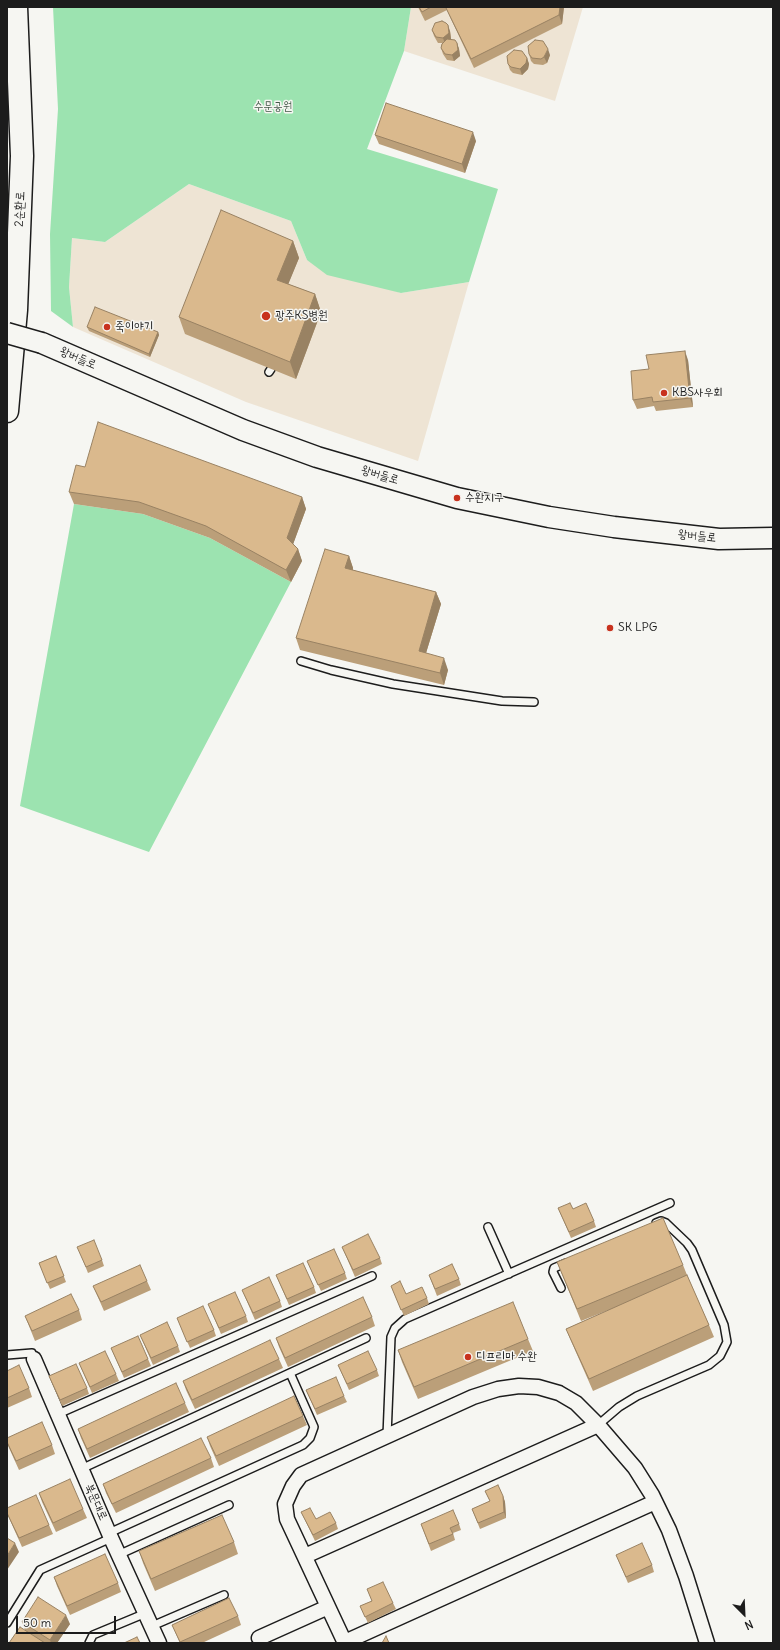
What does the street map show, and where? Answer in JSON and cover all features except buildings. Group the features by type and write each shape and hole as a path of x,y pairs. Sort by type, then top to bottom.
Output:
{"highway":[{"name":"2순환로","path":"7,411 16,310 22,156 16,7"}],"main road":[{"name":"왕버들로","path":"7,333 42,342 243,430 317,457 452,496 549,517 614,527 719,538 773,538"}],"street":[{"name":"북문대로","path":"34,1359 110,1536 160,1643"},
{"path":"655,1502 345,1643 287,1519 285,1504 293,1486 301,1475 473,1397 498,1389 519,1386 538,1387 559,1393 576,1403 598,1425 635,1468 655,1502 669,1530 686,1576 707,1643"},
{"path":"305,1556 598,1425"},
{"path":"259,1638 328,1607"}],"lane":[{"path":"301,661 393,684 502,701 534,702"},
{"path":"388,1436 391,1337 395,1328 405,1319 670,1203"},
{"path":"598,1425 619,1407 637,1396 709,1366 720,1356 727,1342 724,1325 692,1250 687,1243 666,1223 661,1221 646,1228"},
{"path":"488,1227 509,1274"},
{"path":"561,1288 554,1272 554,1268 575,1259"},
{"path":"58,1414 372,1276"},
{"path":"81,1468 366,1338"},
{"path":"7,1355 32,1353 34,1359"},
{"path":"7,1623 40,1570 303,1445 310,1438 314,1427 290,1373"},
{"path":"118,1554 229,1505"},
{"path":"152,1626 224,1595"},
{"path":"89,1643 93,1635 146,1613"}],"shaded area":[{"path":"411,7 583,7 555,101 404,51"},
{"name":"광주KS병원","path":"189,184 291,221 307,260 401,293 469,282 418,461 246,402 73,327 69,287 72,238 105,242"}],"green space":[{"name":"수문공원","path":"53,7 411,7 404,51 367,149 498,189 469,282 401,293 327,275 307,260 291,221 189,184 105,242 72,238 69,287 73,327 51,311 50,234 58,109"},
{"path":"74,504 143,514 210,538 291,582 149,852 20,806"}],"place":[{"name":"광주KS병원","path":"266,316"},
{"name":"죽이야기","path":"107,327"},
{"name":"KBS사우회","path":"664,393"},
{"name":"수완지구","path":"457,498"},
{"name":"SK LPG","path":"610,628"},
{"name":"디프리마 수완","path":"468,1357"}]}
